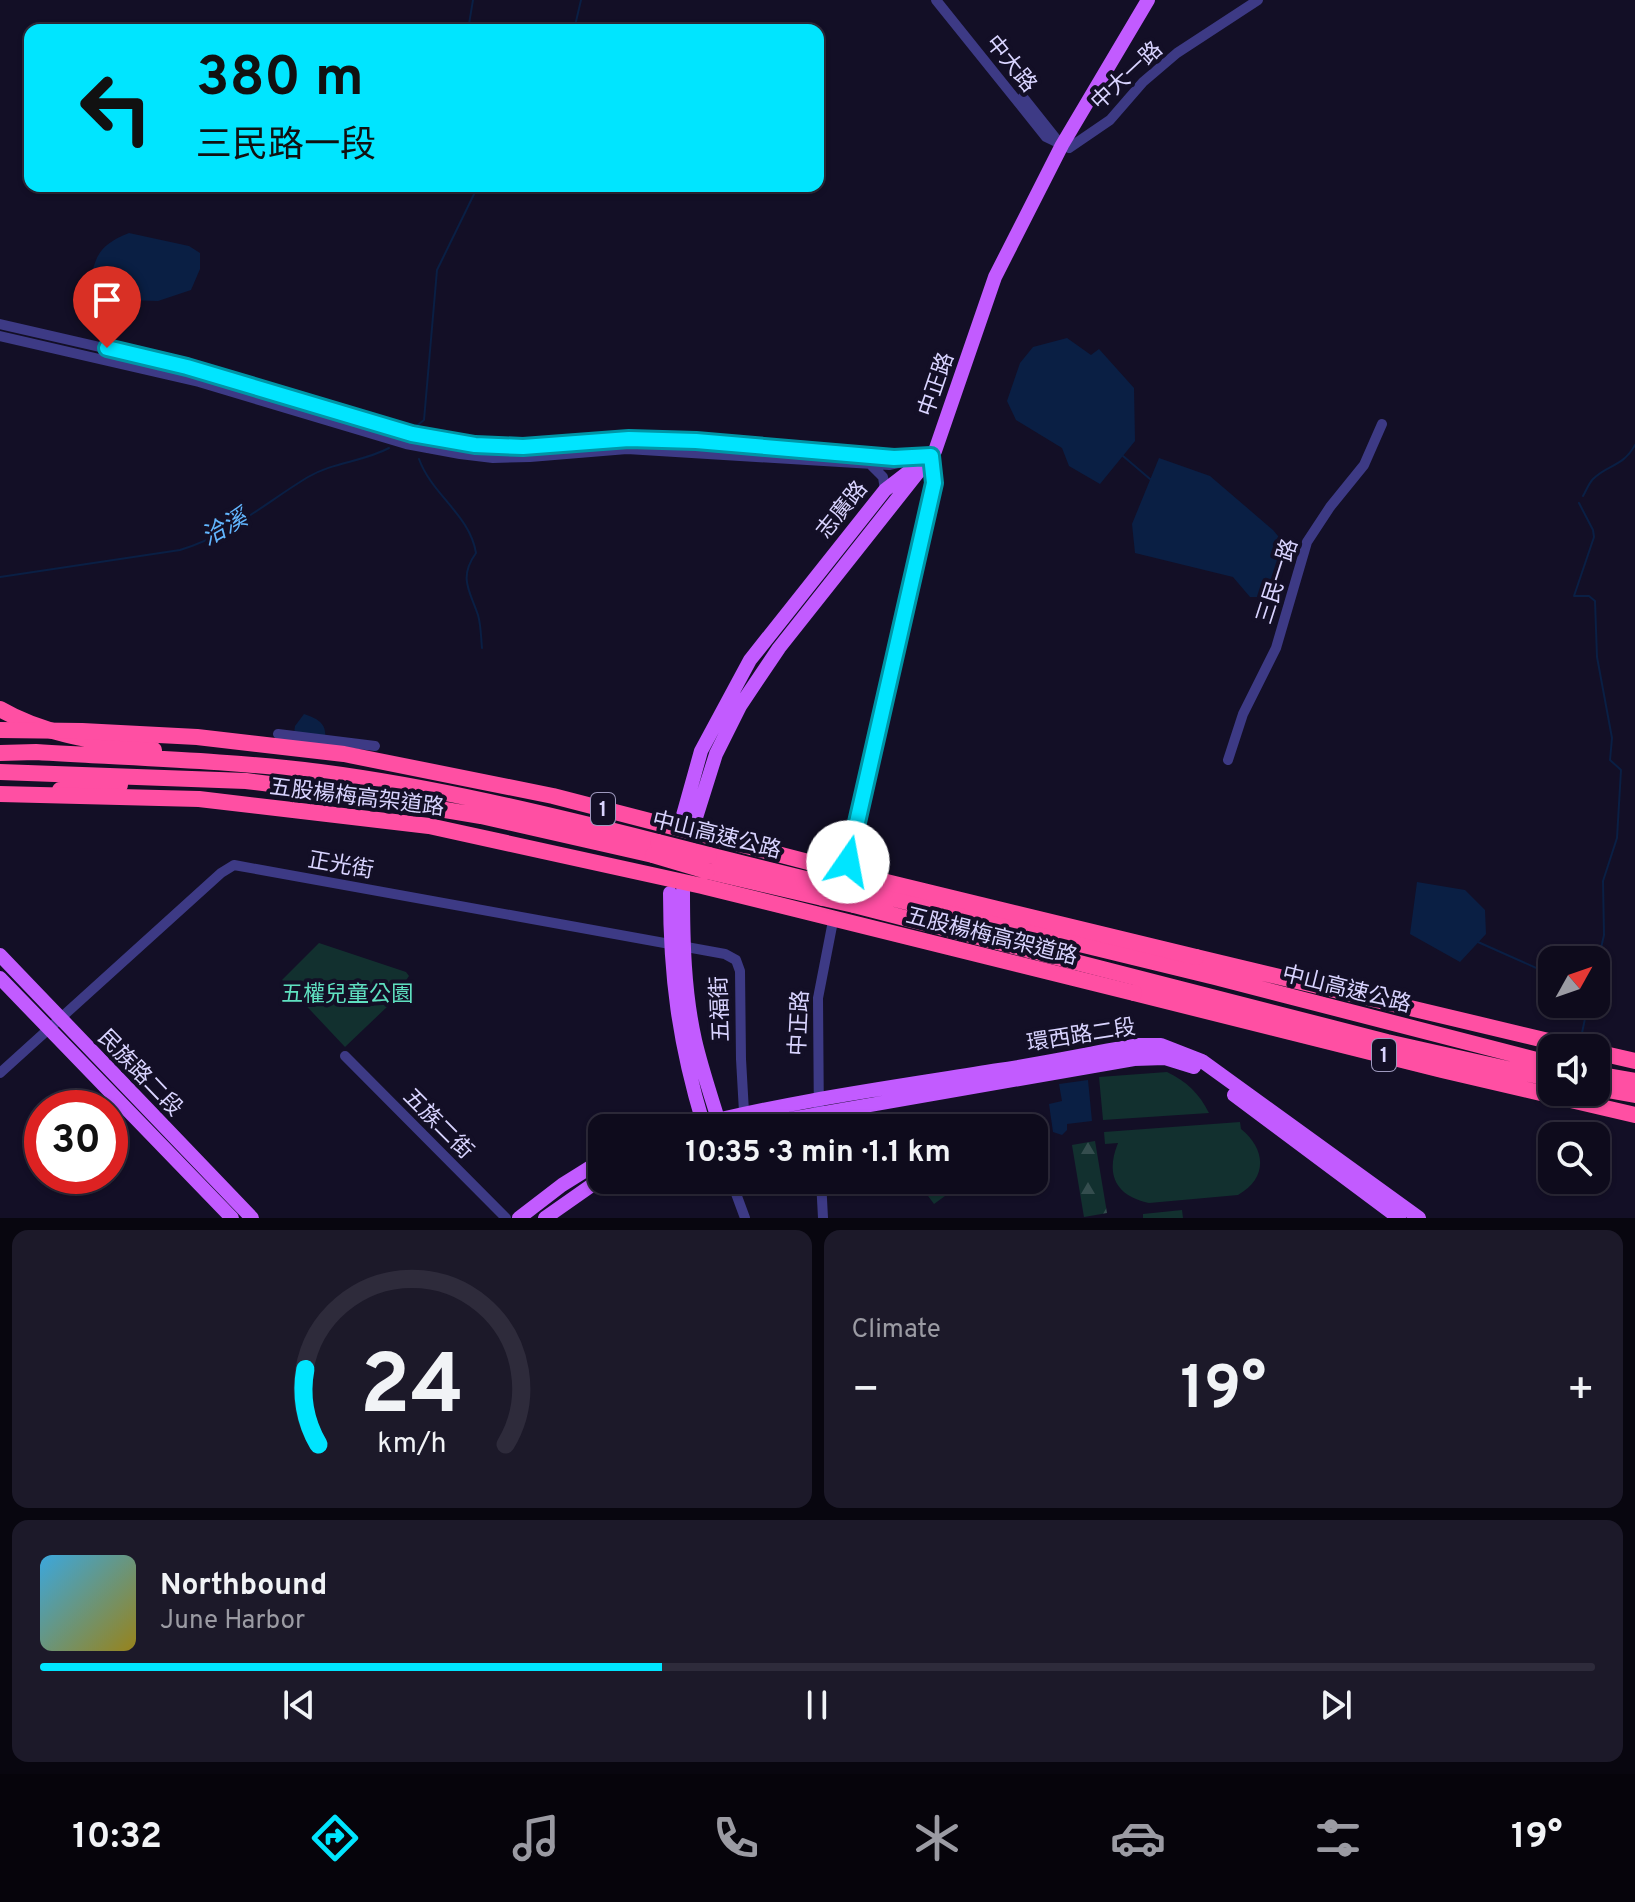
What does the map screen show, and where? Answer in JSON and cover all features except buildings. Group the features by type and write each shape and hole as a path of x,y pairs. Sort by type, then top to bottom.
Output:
{"highway":[{"path":"0,709 18,720 88,740 274,767"},
{"name":"五股楊梅高架道路","path":"0,730 197,737 344,754 553,796 870,878 1538,1038"},
{"name":"中山高速公路","path":"0,753 36,752 274,767 485,799 708,863 1215,977 1538,1060"},
{"name":"中山高速公路","path":"0,772 246,781 344,793 656,848"},
{"path":"0,794 130,784 246,781"},
{"name":"五股楊梅高架道路","path":"0,794 199,799 429,826 702,886 1635,1115"},
{"name":"中山高速公路","path":"856,897 1387,1042 1538,1076"},
{"path":"1610,1055 1635,1061"},
{"path":"1610,1077 1635,1081"},
{"path":"1610,1091 1635,1095"}],"main road":[{"name":"中正路","path":"931,456 951,408 992,282 1062,145 1148,0"},
{"name":"志廣路","path":"931,456 779,648 740,706 688,821 701,751 750,660 885,490 931,456"},
{"path":"676,892 674,998 684,1059 707,1114"},
{"name":"民族路二段","path":"0,955 55,1024 232,1218"},
{"name":"民族路二段","path":"0,978 55,1024 252,1218"},
{"name":"環西路二段","path":"820,1114 899,1084 997,1071 1139,1045 1161,1045 1202,1061 1419,1218"},
{"name":"環西路二段","path":"738,1114 820,1114 1134,1059 1165,1058 1203,1073 1399,1218"},
{"path":"519,1218 588,1169"},
{"path":"545,1218 588,1188"}],"street":[{"name":"中大路","path":"936,0 1046,137 1062,145"},
{"path":"943,0 1062,145"},
{"name":"中大一路","path":"1062,145 1069,148 1110,120 1143,82 1177,53 1258,0"},
{"path":"0,324 187,367 409,439 492,447 629,439 696,441 894,458 931,456"},
{"path":"0,336 199,382 409,439 493,458 627,449 889,465 931,456"},
{"name":"三民一路","path":"1228,760 1243,714 1276,648 1307,542 1364,465 1382,424"},
{"name":"中正路","path":"848,862 934,483 931,456"},
{"path":"870,464 883,477 885,490"},
{"path":"278,734 375,746"},
{"name":"正光街","path":"55,1024 221,873 234,865 676,944"},
{"name":"中正路","path":"820,1114 818,998 833,921"},
{"name":"五福街","path":"676,944 725,954 736,960 740,971 744,1112"},
{"path":"0,1073 55,1024"},
{"name":"五族二街","path":"345,1056 506,1218"},
{"path":"736,1194 745,1218"},
{"path":"822,1194 823,1218"}],"green space":[{"name":"五權兒童公園","path":"319,943 406,972 409,976 389,1005 345,1047 282,980"},
{"path":"1167,1072 1192,1089 1209,1113 1103,1120 1099,1077"},
{"path":"1240,1122 1241,1129 1255,1145 1260,1163 1255,1180 1238,1195 1149,1203 1128,1195 1116,1182 1113,1165 1118,1143 1105,1144 1104,1132"},
{"path":"1095,1141 1107,1213 1084,1217 1072,1145"},
{"path":"927,1194 948,1194 934,1204"},
{"path":"1182,1210 1183,1218 1143,1218 1143,1214"}],"water":[{"path":"129,233 189,246 200,253 200,269 191,290 158,301 128,300 89,292 98,255 110,243"},
{"path":"1067,338 1091,355 1099,349 1134,388 1135,441 1100,484 1069,466 1062,448 1016,420 1007,401 1020,363 1033,347"},
{"path":"1159,458 1210,476 1273,530 1288,548 1274,582 1285,591 1280,601 1270,597 1250,597 1233,577 1135,553 1132,524"},
{"path":"304,714 322,725 325,737 294,733"},
{"path":"1417,882 1465,890 1485,910 1486,934 1460,962 1410,934"},
{"path":"1088,1080 1092,1121 1067,1124 1067,1130 1062,1135 1053,1132 1049,1104 1062,1101 1059,1084"}],"waterway":[{"name":"洽溪","path":"469,24 473,0"},
{"name":"洽溪","path":"575,24 581,0"},
{"name":"洽溪","path":"414,428 424,420 437,270 475,192"},
{"path":"1583,496 1593,479 1625,457 1635,445"},
{"name":"洽溪","path":"0,577 180,550 231,527 318,472 389,448"},
{"path":"1123,456 1150,479"},
{"path":"419,459 472,540 476,553 468,570 467,584 479,619 482,648"},
{"path":"1579,503 1594,537 1574,596 1589,596 1595,601 1597,657 1612,738 1610,760 1621,770 1617,838 1603,881 1601,946"},
{"path":"1478,942 1538,969"},
{"path":"1582,1033 1585,1018"}],"route":[{"path":"107,348 187,367 412,434 475,445 523,447 629,439 696,441 894,458 931,456 934,483 848,862"}]}
